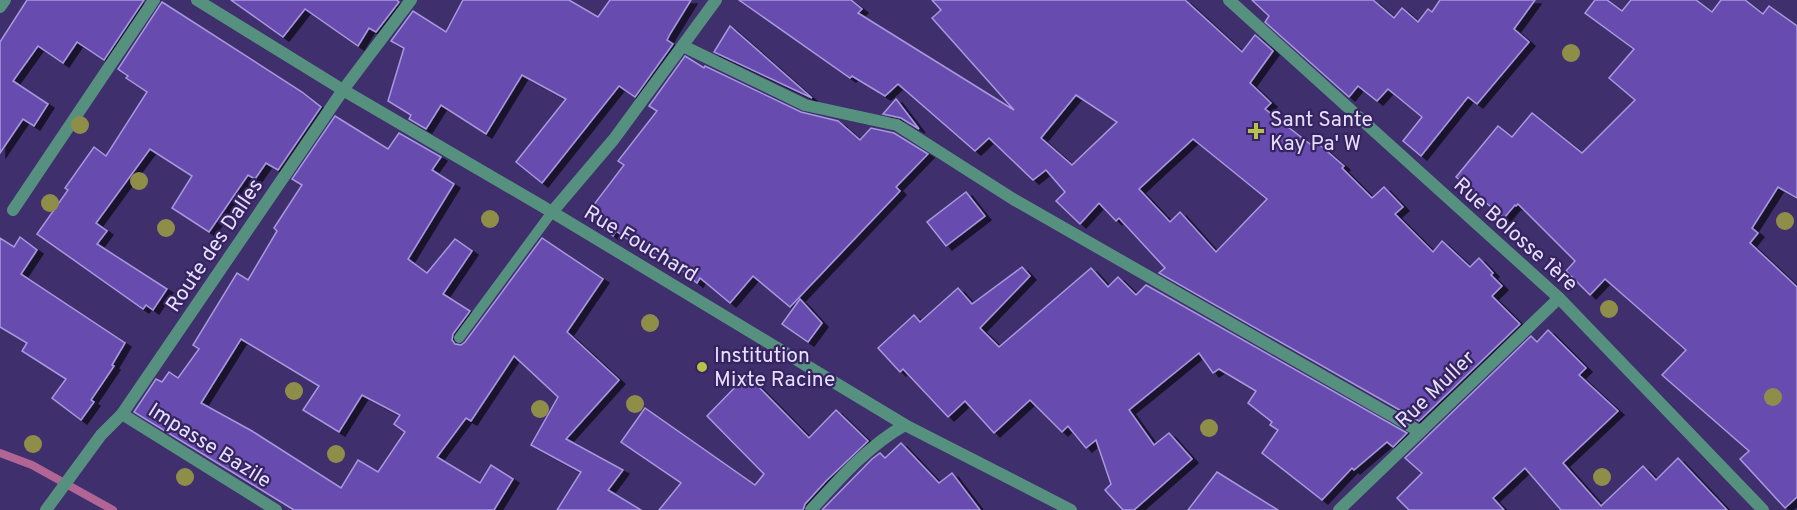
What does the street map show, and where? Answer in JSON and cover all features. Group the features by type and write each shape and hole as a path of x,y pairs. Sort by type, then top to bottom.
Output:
{"street":[{"path":"0,7 5,0"},
{"path":"13,210 154,0"},
{"name":"Rue Fouchard","path":"197,0 905,424 1071,510"},
{"name":"Route des Dalles","path":"46,510 101,435 122,414 344,90 411,0"},
{"path":"552,212 614,139 717,0"},
{"name":"Rue Bolosse 1ère","path":"1230,0 1559,298 1763,510"},
{"path":"683,46 805,105 897,125 1013,200 1419,431"},
{"name":"Rue Muller","path":"1339,510 1559,298"},
{"name":"Impasse Bazile","path":"122,414 276,510"},
{"path":"811,510 850,469 890,433 905,424"}],"lane":[{"path":"459,338 552,212"}],"building":[{"path":"27,0 144,0 104,60 77,42 63,63 38,46 13,81 48,104 34,126 23,119 0,153 0,42"},
{"path":"231,0 397,0 399,2 376,32 369,28 358,46 305,9 283,37"},
{"path":"463,0 569,0 598,17 610,0 691,0 667,40 673,44 635,97 619,86 542,183 516,162 566,99 522,75 486,134 441,105 426,129 409,119 411,115 388,101 404,48 391,41 413,11 446,32"},
{"path":"739,0 851,0 862,9 858,13 1014,110 932,18 941,10 932,0 1185,0 1242,52 1255,35 1273,51 1250,83 1271,103 1265,109 1310,144 1314,140 1344,166 1342,168 1372,198 1384,187 1403,207 1395,214 1433,252 1442,241 1470,267 1479,258 1502,286 1492,296 1520,324 1419,421 1159,273 1165,268 1119,218 1116,221 1099,203 1080,224 1056,201 1065,192 1046,170 1033,180 989,138 975,151 898,84 885,96 852,76 850,78","holes":["1076,95 1117,122 1072,165 1041,138","1193,139 1267,199 1216,252 1180,212 1170,222 1139,189"]},
{"path":"1252,0 1373,0 1394,18 1402,8 1418,22 1428,9 1432,12 1440,0 1535,0 1514,29 1529,42 1477,104 1468,97 1421,156 1403,141 1422,117 1388,89 1377,101 1358,86 1349,97 1265,22 1269,16"},
{"path":"1595,0 1607,0 1622,11 1631,0 1696,0 1712,12 1721,0 1745,0 1763,14 1769,6 1797,26 1797,198 1778,187 1752,228 1758,233 1750,243 1797,287 1797,497 1785,508 1740,459 1749,451 1662,375 1686,350 1605,279 1590,295 1566,271 1575,261 1518,204 1504,218 1456,177 1498,126 1512,137 1532,113 1582,153 1635,100 1609,78 1634,49 1585,13"},
{"path":"162,2 302,92 321,107 278,170 266,163 255,179 248,175 209,232 172,208 192,176 150,149 96,223 107,231 97,244 167,289 153,310 146,305 143,309 37,234 68,190 65,188 94,147 106,156 147,92 126,78 128,76 118,69"},
{"path":"730,26 812,98 714,52"},
{"path":"685,56 704,68 705,66 801,112 838,121 860,140 871,128 894,133 928,154 896,187 900,191 790,307 753,276 730,303 700,278 697,283 662,254 657,260 616,231 613,236 586,215 624,165 618,161 657,111 649,106"},
{"path":"896,99 919,129 901,118 883,114"},
{"path":"335,116 388,149 399,133 441,157 432,170 454,184 408,259 427,273 455,239 472,251 443,294 470,311 453,334 452,340 455,344 461,345 465,342 542,238 603,279 567,332 619,380 566,439 623,470 608,490 641,510 557,510 581,472 531,445 558,397 514,356 471,421 466,418 437,457 480,483 491,465 513,479 494,510 294,510 134,412 156,379 162,382 169,372 178,378 199,349 193,345 237,273 248,280 277,231 274,228 302,185 292,179","holes":["241,339 319,386 303,410 339,432 362,395 400,415 394,424 405,432 378,472 358,460 341,488 252,431 201,403"]},
{"path":"966,192 985,216 946,246 927,222"},
{"path":"20,237 37,250 21,274 125,343 112,365 114,366 91,400 94,402 81,420 52,398 66,379 22,351 27,343 0,327 0,238 14,247"},
{"path":"1022,267 1030,276 980,328 999,347 1091,268 1108,287 1118,277 1136,295 1146,285 1407,433 1393,447 1387,442 1354,470 1352,468 1322,500 1262,453 1278,430 1270,425 1272,422 1248,403 1256,391 1219,369 1213,373 1199,353 1129,410 1154,445 1169,433 1192,459 1134,510 1123,510 1105,490 1111,484 1096,440 1086,448 1068,426 1062,432 1030,400 994,433 965,401 948,417 903,369 900,372 878,348 914,315 920,322 958,288 972,304"},
{"path":"800,299 822,323 808,342 782,324"},
{"path":"1548,330 1586,368 1579,375 1618,411 1563,463 1601,506 1643,466 1656,480 1678,458 1727,510 1561,510 1525,468 1493,498 1504,510 1409,510 1397,498 1422,473 1405,458 1531,336 1537,342"},
{"path":"747,375 809,438 836,410 868,441 826,481 805,504 803,510 659,510 681,483 621,442 645,408 755,485 764,474 707,416"},
{"path":"901,443 939,483 952,473 980,510 822,510 872,459 880,453 885,458"},
{"path":"1217,472 1278,510 1188,510"}],"waterway":[{"path":"0,453 32,465 113,510"}],"place":[{"name":"Sant Sante Kay Pa' W","path":"1256,131"},
{"name":"Institution Mixte Racine","path":"702,367"}]}
